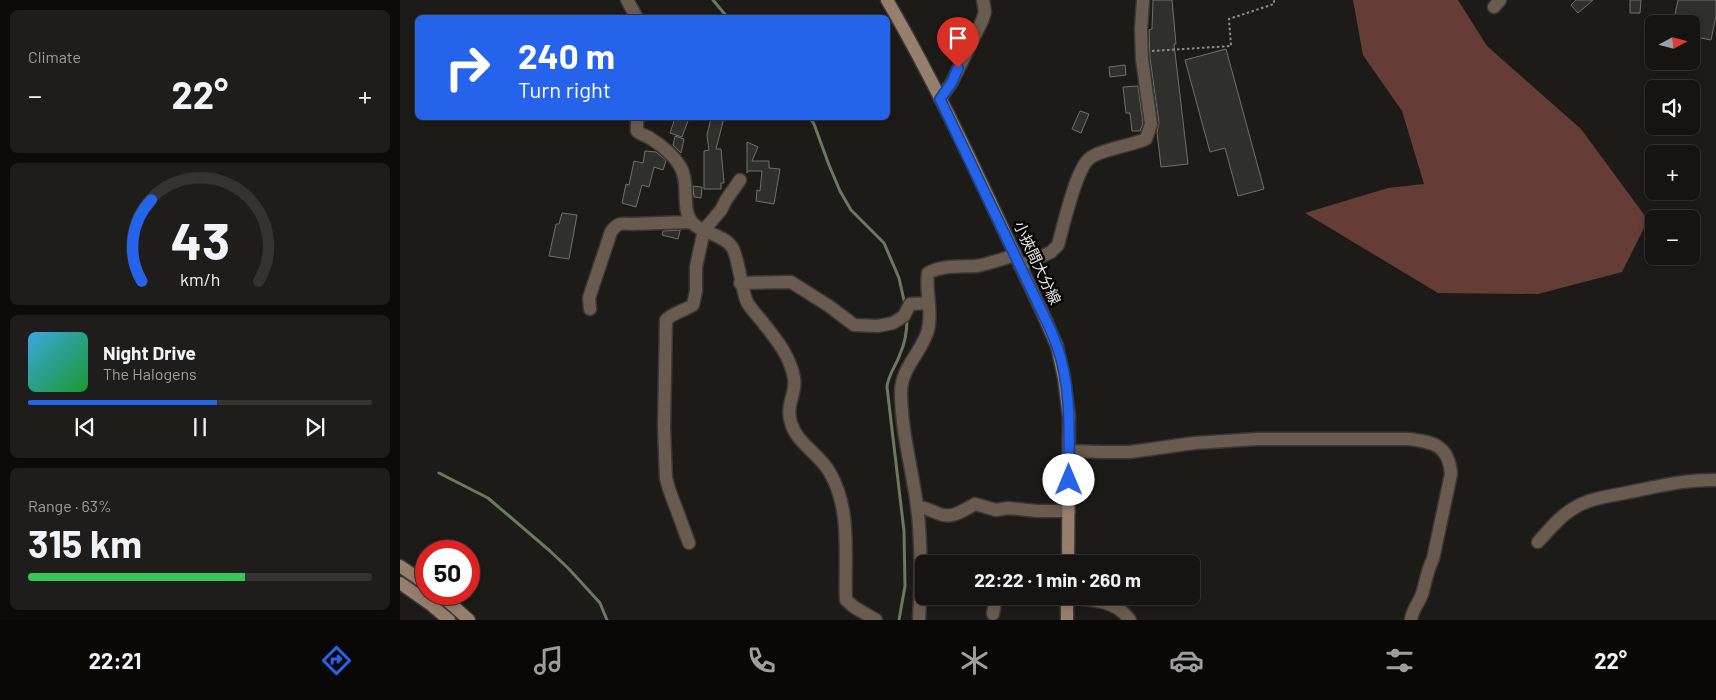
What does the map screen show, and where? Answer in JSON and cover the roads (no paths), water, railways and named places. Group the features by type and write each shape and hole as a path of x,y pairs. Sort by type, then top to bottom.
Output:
{"main road":[{"name":"小挾間大分線","path":"887,0 911,40 940,99 1018,260 1057,346 1069,416 1068,555"},
{"path":"400,566 415,576"},
{"path":"400,583 449,620"},
{"path":"452,605 469,620"},
{"path":"1067,605 1067,620"}],"street":[{"path":"627,0 635,15"},
{"path":"940,99 952,82 982,21 985,12 983,0"},
{"path":"919,620 921,547 917,507 901,407 901,389 904,375 928,331 931,313 928,273 934,270 1018,260 1051,252 1058,245 1082,169 1090,158 1146,139 1151,124 1142,51 1143,0"},
{"path":"637,120 636,131 672,154 681,167 685,176 688,214 691,222"},
{"path":"689,543 666,478 664,427 666,320 670,316 693,305 696,291 696,268 704,230 722,210 726,200 740,180"},
{"path":"590,309 589,298 616,225 621,223 691,222 725,240 733,248 740,283 748,304 788,356 794,379 794,392 789,405 791,423 804,446 830,472 838,491 846,532 846,600 876,620"},
{"path":"740,283 791,282 829,306 854,325 878,326 893,322 904,316 910,304 930,302"},
{"path":"1069,450 1130,452 1194,442 1256,439 1408,439 1432,442 1444,451 1451,465 1451,474 1433,559 1428,568 1423,591 1411,620"},
{"path":"1538,542 1549,529 1575,507 1590,501 1660,486 1716,480"},
{"path":"917,507 923,507 941,516 948,517 960,513 975,504 996,510 1008,508 1037,511 1068,511"},
{"path":"993,614 994,605"},
{"path":"1113,605 1119,608 1130,620"}],"waterway":[{"path":"713,0 726,15"},
{"path":"811,120 840,191 851,210 884,243 899,278 905,305"},
{"path":"899,620 905,586 904,531 887,387 903,346 907,319"},
{"path":"439,473 488,498 550,551 600,603 607,620"}]}
